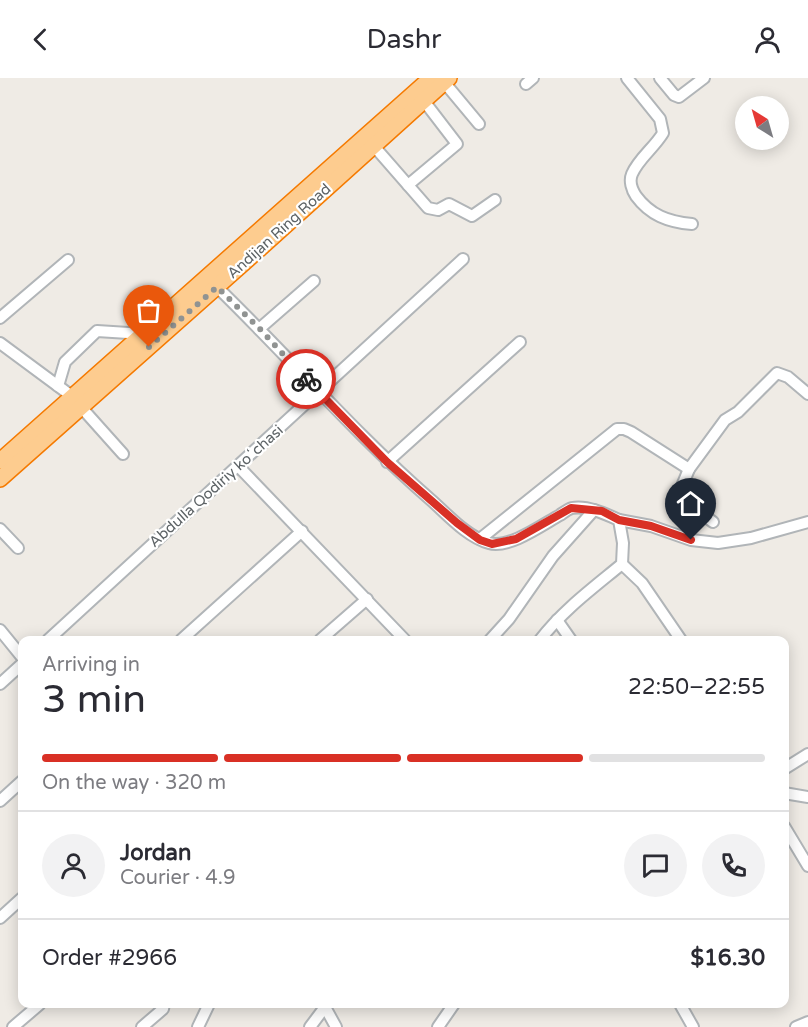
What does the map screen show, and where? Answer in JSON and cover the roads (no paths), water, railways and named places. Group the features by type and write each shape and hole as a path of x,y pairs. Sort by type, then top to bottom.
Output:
{"highway":[{"name":"Andijan Ring Road","path":"0,461 77,402 217,287 424,100 441,79"},
{"name":"Andijan Ring Road","path":"0,479 144,334 441,79"}],"street":[{"path":"627,78 660,119 663,132 655,146 638,163 631,177 632,191 645,209 675,223 692,224"},
{"path":"660,78 674,95 679,97 704,78"},
{"path":"441,79 478,124"},
{"path":"408,185 457,144 424,100"},
{"path":"373,145 428,208 438,210 449,204 472,216 495,200"},
{"name":"Abdulla Qodiriy koʻchasi","path":"52,636 463,259"},
{"path":"0,318 68,260"},
{"path":"259,328 314,280"},
{"path":"217,287 387,462 480,540 492,544 516,539 571,508 602,511 619,520 651,526 691,540 718,543 751,538 808,522"},
{"path":"58,386 65,362 97,331 144,334"},
{"path":"387,462 520,342"},
{"path":"0,343 77,402 123,454"},
{"path":"712,522 680,498 680,491 689,469 725,420 738,412 777,373 788,377 808,394"},
{"path":"480,540 617,429 631,432 689,469"},
{"path":"239,467 401,636"},
{"path":"494,636 509,620 553,556 594,510"},
{"path":"619,520 622,564 642,583 678,636"},
{"path":"0,528 18,548"},
{"path":"185,636 302,531"},
{"path":"543,636 556,620 583,595 622,564"},
{"path":"325,636 368,599"},
{"path":"556,620 569,636"},
{"path":"0,630 18,652"},
{"path":"0,684 18,668"},
{"path":"789,766 808,754"},
{"path":"0,801 18,785"},
{"path":"789,794 808,797"},
{"path":"789,834 808,866"},
{"path":"0,918 18,902"},
{"path":"13,1027 35,1008"},
{"path":"142,1027 163,1008"},
{"path":"198,1027 207,1008"},
{"path":"310,1027 323,1008"},
{"path":"326,1008 336,1027"},
{"path":"438,1027 451,1008"},
{"path":"682,1008 693,1027"},
{"path":"796,1027 808,1022"}]}
